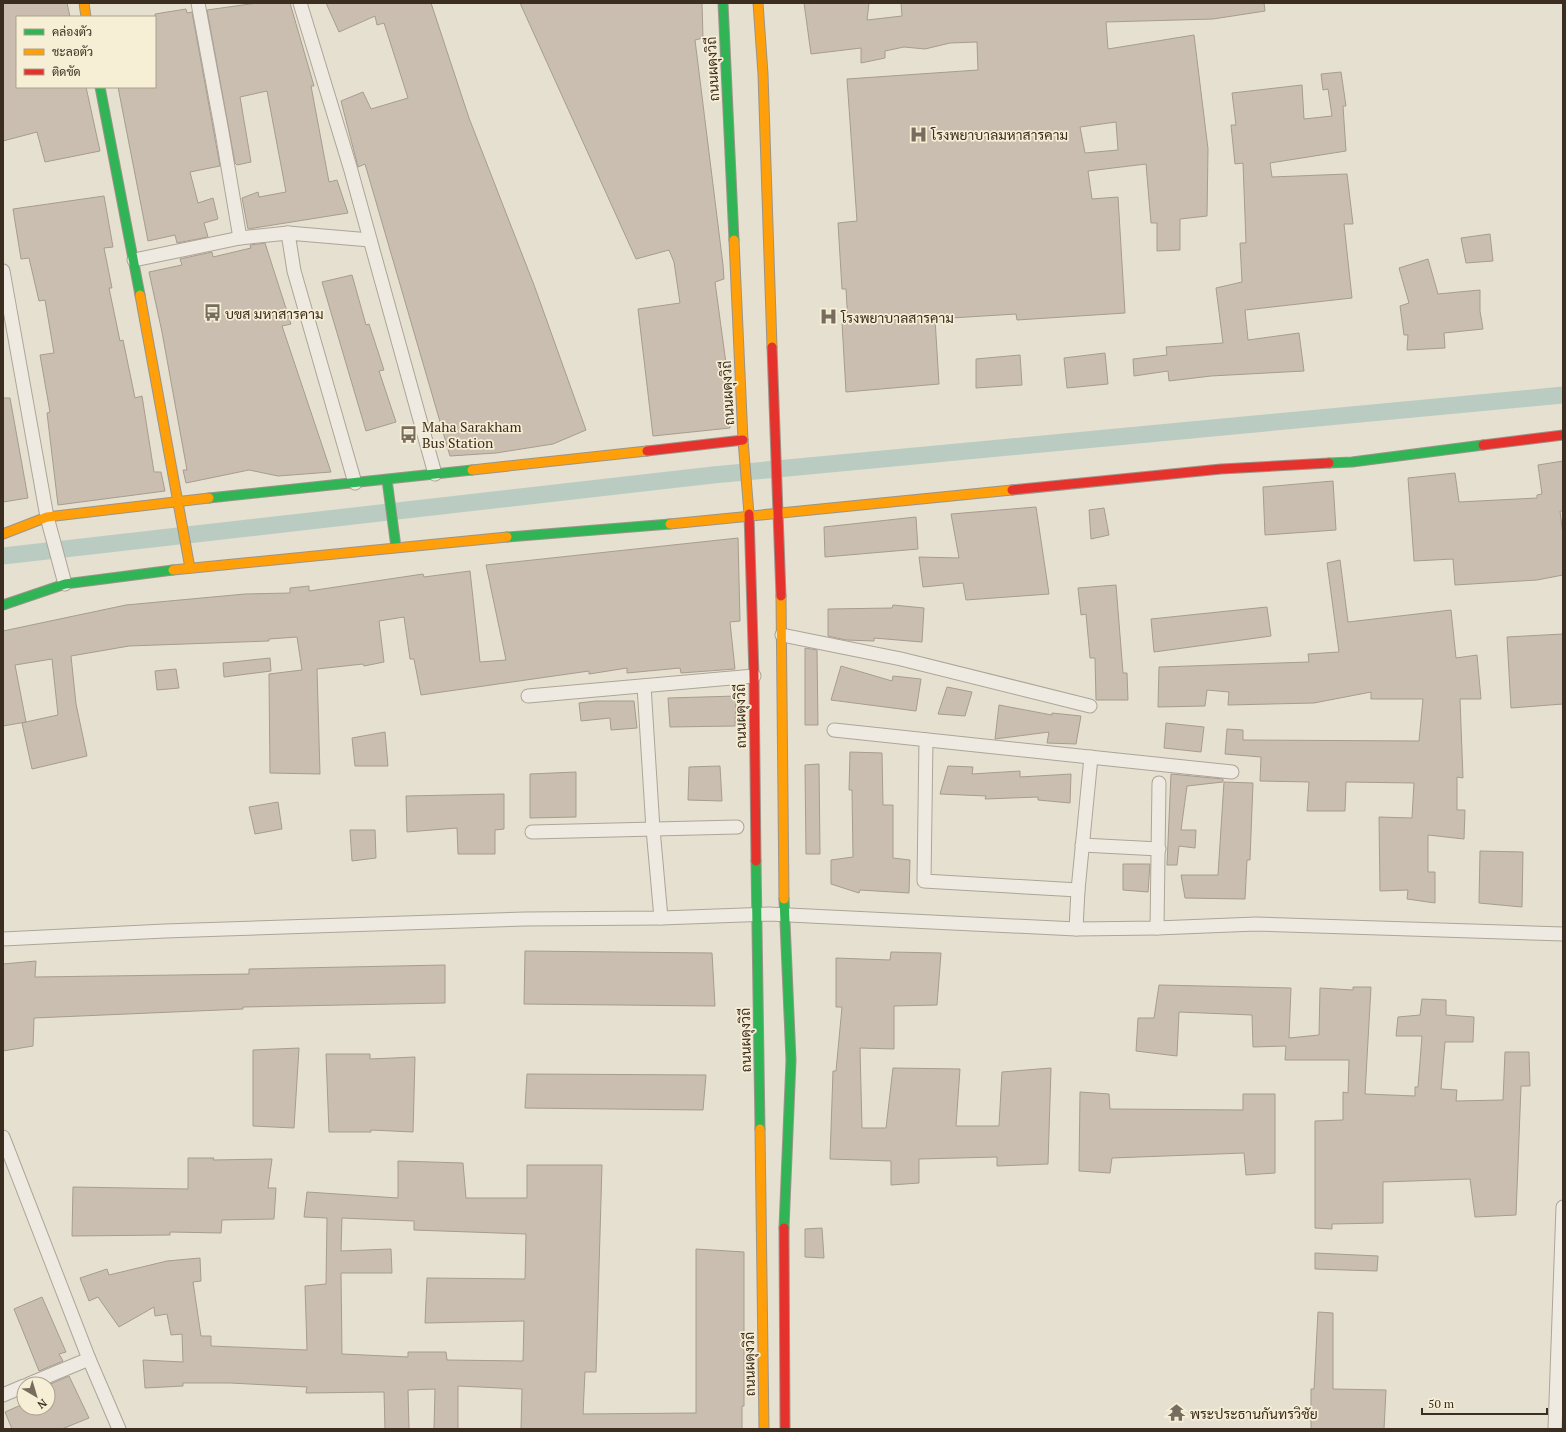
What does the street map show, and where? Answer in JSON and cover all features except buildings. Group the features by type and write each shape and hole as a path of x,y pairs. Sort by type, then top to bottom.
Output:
{"street":[{"path":"84,3 86,16"},
{"path":"198,3 240,238"},
{"path":"300,3 350,167 435,474"},
{"name":"ถนนผดุงวิถี","path":"723,3 743,440 749,517 754,676 764,1429"},
{"path":"758,3 763,74 767,232 780,514 784,914 790,1060 784,1212 785,1429"},
{"path":"100,88 134,260 190,568"},
{"path":"288,233 294,271 355,483"},
{"path":"134,260 240,238 288,233 370,240"},
{"path":"3,270 47,517 65,584"},
{"path":"3,605 65,584 190,568 396,547 780,514 1221,468 1352,462 1563,435"},
{"path":"3,534 47,517 177,501 387,480 743,440"},
{"path":"387,480 396,547"},
{"path":"782,635 901,659 1090,706"},
{"path":"528,696 754,676"},
{"path":"644,686 653,829 661,918"},
{"path":"834,730 1232,772"},
{"path":"926,740 924,881 1078,890"},
{"path":"1076,929 1078,890 1091,758"},
{"path":"1157,928 1160,783"},
{"path":"532,832 737,827"},
{"path":"1082,845 1159,849"},
{"path":"3,939 165,931 516,919 661,918 784,914 1076,929 1157,928 1256,924 1563,934"},
{"path":"3,1136 89,1359 119,1429"},
{"path":"1555,1429 1563,1206"},
{"path":"48,1376 89,1359"},
{"path":"3,1395 16,1389"}],"waterway":[{"path":"3,556 713,475 1563,395"}],"traffic: fast":[{"path":"723,3 734,240"},
{"path":"100,88 140,295"},
{"path":"1329,463 1352,462 1483,445"},
{"path":"209,498 472,470"},
{"path":"387,480 396,547"},
{"path":"507,537 670,524"},
{"path":"3,605 65,584 173,570"},
{"path":"756,861 760,1129"},
{"path":"784,899 791,1060 784,1228"}],"traffic: slow":[{"path":"84,3 86,16"},
{"path":"758,3 763,74 772,347"},
{"path":"734,240 743,440 749,514"},
{"path":"140,295 190,568"},
{"path":"472,470 647,451"},
{"path":"670,524 1012,490"},
{"path":"3,534 47,517 209,498"},
{"path":"173,570 507,537"},
{"path":"781,596 784,899"},
{"path":"760,1129 764,1429"}],"traffic: jam":[{"path":"772,347 781,596"},
{"path":"1483,445 1563,435"},
{"path":"647,451 743,440"},
{"path":"1012,490 1221,469 1329,463"},
{"path":"749,514 754,676 756,861"},
{"path":"784,1228 785,1429"}],"place":[{"name":"โรงพยาบาลมหาสารคาม","path":"918,134"},
{"name":"บขส มหาสารคาม","path":"212,313"},
{"name":"โรงพยาบาลสารคาม","path":"828,317"},
{"name":"Maha Sarakham Bus Station","path":"409,434"},
{"name":"พระประธานกันทรวิชัย","path":"1177,1413"}]}
